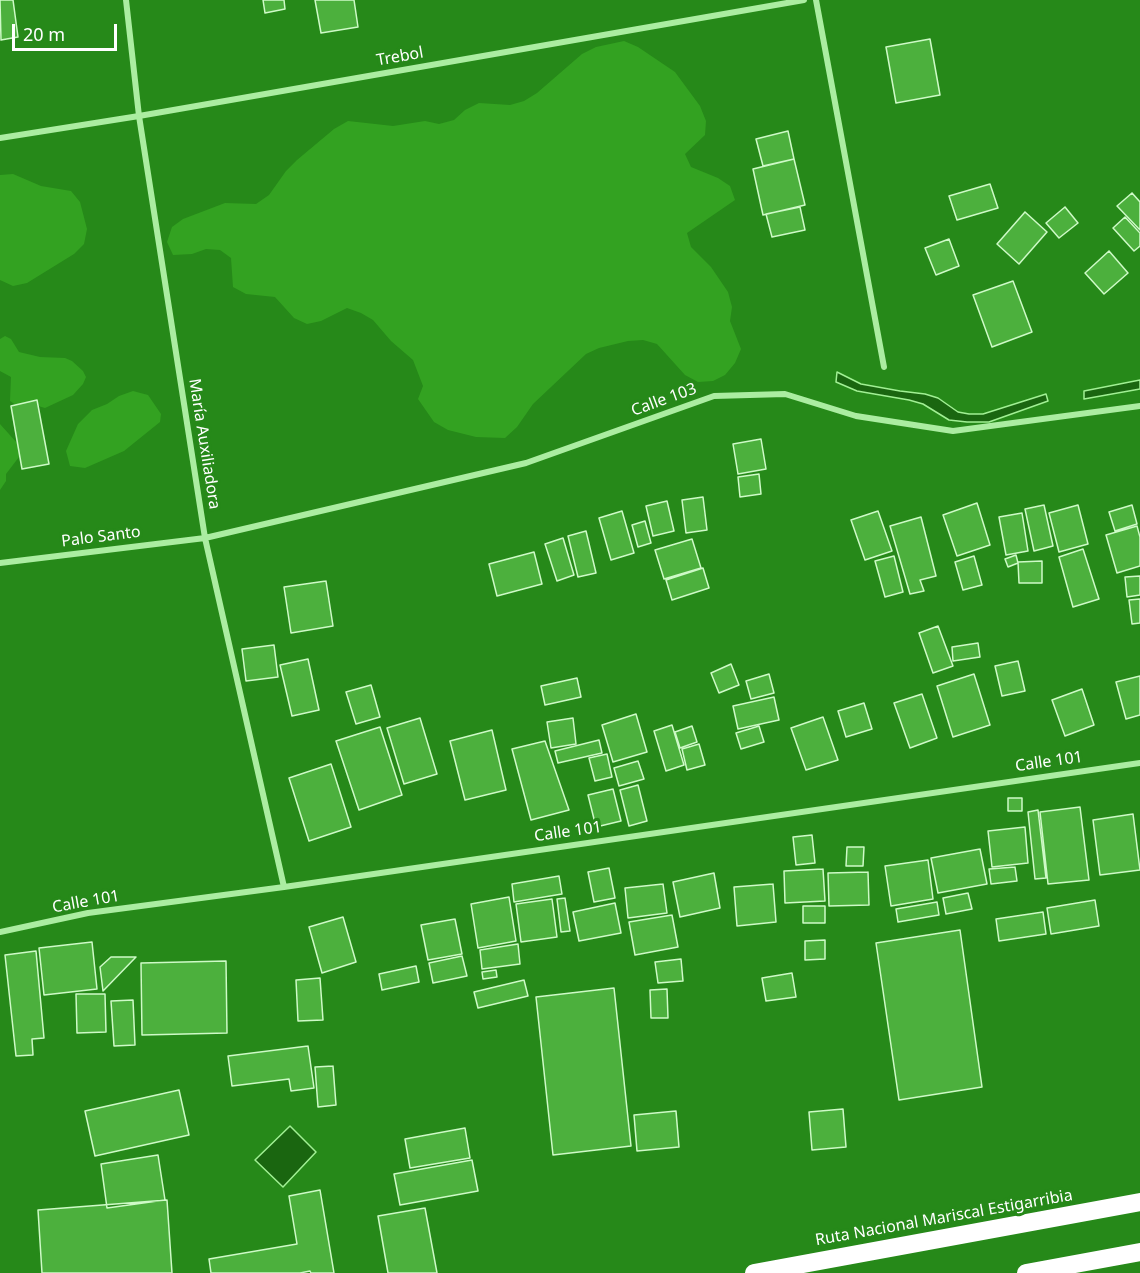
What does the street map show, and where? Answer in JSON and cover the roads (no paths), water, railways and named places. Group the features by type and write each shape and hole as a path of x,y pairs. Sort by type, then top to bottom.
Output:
{"highway":[{"name":"Ruta Nacional Mariscal Estigarribia","path":"754,1273 1140,1202"},
{"path":"1026,1273 1140,1252"}],"street":[{"name":"María Auxiliadora","path":"126,0 139,116 205,538 284,887"},
{"name":"Trebol","path":"0,138 139,116 804,0"},
{"path":"816,0 884,367"},
{"name":"Calle 103","path":"205,538 526,463 714,396 785,394 856,416 953,431 1140,406"},
{"name":"Palo Santo","path":"0,563 205,538"},
{"name":"Calle 101","path":"0,932 88,913 284,887 1140,763"}]}
